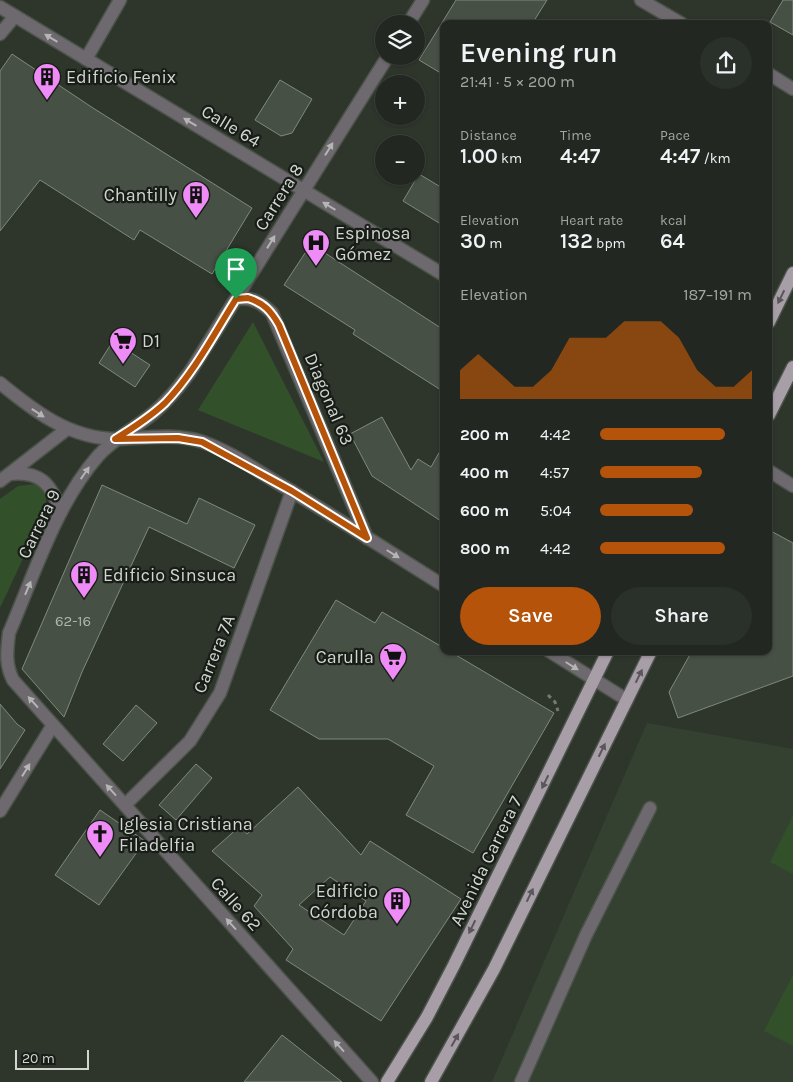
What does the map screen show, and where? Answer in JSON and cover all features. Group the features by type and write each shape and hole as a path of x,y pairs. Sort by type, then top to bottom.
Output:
{"main road":[{"path":"772,316 793,273"},
{"path":"772,409 793,367"},
{"name":"Avenida Carrera 7","path":"387,1082 436,999 606,655"},
{"path":"431,1082 494,969 649,655"}],"street":[{"path":"86,59 120,0"},
{"path":"414,15 423,0"},
{"path":"641,0 675,20"},
{"name":"Calle 64","path":"0,6 440,273"},
{"path":"0,34 15,16"},
{"name":"Carrera 8","path":"115,439 144,421 178,388 382,65"},
{"path":"772,76 793,89"},
{"name":"Diagonal 63","path":"236,299 248,298 261,302 272,313 367,538"},
{"path":"0,383 28,406 67,429 86,436 115,439 178,438 202,442 292,491 440,584"},
{"path":"5,478 67,429"},
{"name":"Carrera 9","path":"4,635 61,512 98,456 115,439"},
{"path":"5,478 24,473 38,477 49,486 61,512"},
{"path":"772,473 793,486"},
{"name":"Carrera 7A","path":"125,805 190,741 220,693 292,491"},
{"name":"Calle 62","path":"4,635 7,667 13,680 372,1082"},
{"path":"555,655 627,700"},
{"path":"0,811 53,725"},
{"path":"521,1082 586,935 650,808"}],"shaded area":[{"path":"647,723 793,749 793,1082 492,1082"}],"green space":[{"path":"253,322 324,462 198,410"},
{"path":"36,484 46,493 46,509 0,608 0,499 18,486"},
{"path":"793,816 793,874 770,862"},
{"path":"793,975 793,1046 764,1031"}],"building":[{"path":"456,0 547,0 534,20 444,20"},
{"path":"783,0 793,0 793,35 772,23 771,20"},
{"path":"440,26 440,73 425,64 425,50"},
{"path":"12,54 93,108 252,208 212,274 140,230 134,240 40,180 0,231 0,71"},
{"path":"280,80 312,99 292,133 281,136 255,120"},
{"path":"425,178 440,187 440,224 403,201 412,185 425,185"},
{"path":"311,244 440,327 440,389 353,334 355,330 284,285"},
{"path":"113,341 150,365 135,387 99,363"},
{"path":"382,417 411,470 418,459 431,467 440,451 440,520 372,476 350,434"},
{"path":"102,485 187,524 199,498 255,525 234,568 149,527 82,672 64,717 22,669"},
{"path":"772,532 793,543 793,676 678,718 669,692 690,655 772,655"},
{"name":"Carulla","path":"336,600 375,623 382,612 440,646 440,655 456,655 554,713 473,853 406,815 434,766 388,739 319,739 270,710"},
{"path":"0,704 17,724 25,730 0,769"},
{"path":"136,705 157,723 123,761 103,744"},
{"path":"196,764 212,778 176,820 159,805"},
{"path":"298,787 361,855 370,841 461,899 381,1021 286,960 293,949 254,906 262,895 212,851 240,826 247,834","holes":["330,877 366,901 344,935 299,905"]},
{"name":"Iglesia Cristiana Filadelfia","path":"100,810 145,841 99,905 55,875"},
{"path":"282,1035 342,1082 244,1082"}],"place":[{"name":"Edificio Fenix","path":"47,101"},
{"name":"Chantilly","path":"196,219"},
{"name":"Espinosa Gómez","path":"316,267"},
{"name":"D1","path":"123,365"},
{"name":"Edificio Sinsuca","path":"84,599"},
{"name":"Carulla","path":"393,681"},
{"name":"Iglesia Cristiana Filadelfia","path":"100,858"},
{"name":"Edificio Córdoba","path":"397,925"}],"route":[{"path":"248,298 261,302 272,313 279,325 367,538 292,491 222,451 202,442 161,437 115,439 144,421 178,388 236,299 248,298"}]}
